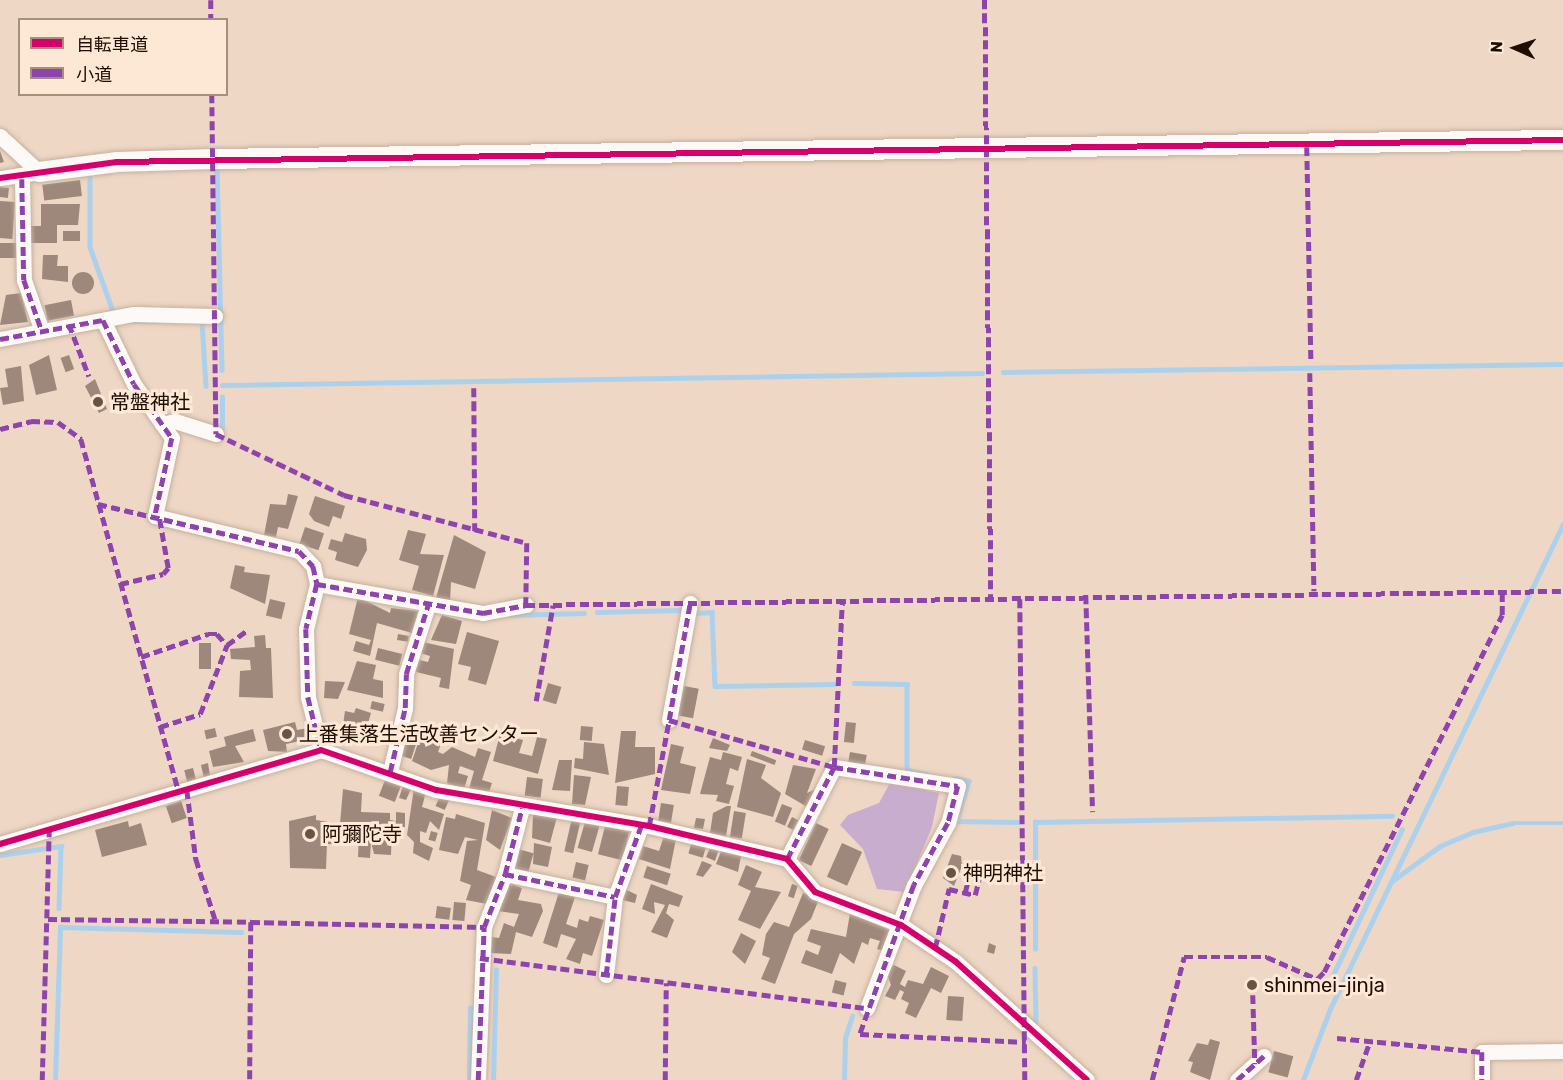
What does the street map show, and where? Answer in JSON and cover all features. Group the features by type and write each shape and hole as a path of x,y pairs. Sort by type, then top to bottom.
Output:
{"street":[{"path":"0,136 31,176 24,280 42,331"},
{"path":"0,178 177,160 1563,140"},
{"path":"0,339 134,314 215,316"},
{"path":"103,320 134,384 172,438 155,516 299,551 313,566 317,584 306,629 308,697 321,750"},
{"path":"162,424 175,421 216,434"},
{"path":"317,584 428,605 483,612 526,605"},
{"path":"669,720 690,603"},
{"path":"390,772 405,708 406,674 428,605"},
{"path":"0,844 321,750 390,772 436,790 522,808 555,808 787,859 815,892 901,925 956,962 1087,1080"},
{"path":"787,859 834,767 958,786 948,823 914,885 901,925 867,1008"},
{"path":"478,1080 484,927 505,874 522,808"},
{"path":"606,975 615,897 641,826"},
{"path":"505,874 615,897"},
{"path":"1482,1080 1482,1052 1563,1051"},
{"path":"1237,1080 1264,1056"}],"shaded area":[{"path":"890,783 939,793 932,827 905,892 877,889 863,849 840,825 848,815 879,803"}],"building":[{"path":"0,151 4,162 0,163"},
{"path":"80,180 82,196 44,201 42,185"},
{"path":"0,187 9,188 8,198 0,197"},
{"path":"0,201 15,202 12,239 0,238"},
{"path":"41,204 80,204 78,225 57,225 57,243 28,243 30,226 41,226"},
{"path":"63,231 80,231 80,241 63,241"},
{"path":"0,243 17,243 17,258 0,258"},
{"path":"43,255 58,255 57,266 68,266 68,282 42,279"},
{"path":"83,272 91,275 94,283 91,291 83,294 75,291 72,283 75,275"},
{"path":"21,293 28,322 0,325 6,295"},
{"path":"71,300 74,316 48,321 44,305"},
{"path":"49,355 57,390 36,395 29,365"},
{"path":"69,355 74,369 66,372 61,358"},
{"path":"21,366 24,401 3,405 0,388 8,387 5,369"},
{"path":"95,379 107,409 99,413 85,386"},
{"path":"288,494 298,496 288,529 278,527 276,537 264,535 270,504 286,505"},
{"path":"315,496 345,506 341,519 333,516 329,527 314,521 309,514"},
{"path":"305,527 324,533 318,550 299,544"},
{"path":"408,530 426,534 420,554 444,555 433,596 412,590 419,566 399,560"},
{"path":"345,533 366,539 367,550 358,567 335,560 337,552 328,549 331,539 342,542"},
{"path":"454,535 486,552 475,589 451,582 450,602 436,598"},
{"path":"235,565 245,567 244,572 270,575 265,604 230,588"},
{"path":"358,597 390,613 391,608 418,611 412,633 377,623 370,656 353,651 356,641 369,645 371,640 349,634"},
{"path":"270,599 286,603 281,619 266,615"},
{"path":"442,615 462,621 456,644 431,640"},
{"path":"467,632 499,641 486,685 468,680 471,667 458,664"},
{"path":"398,634 409,636 408,642 397,640"},
{"path":"265,635 266,648 271,648 273,698 239,697 240,671 251,670 250,660 231,659 230,649 255,647 254,636"},
{"path":"423,642 454,649 449,689 439,687 441,678 412,671 415,659 428,662 430,656 420,653"},
{"path":"199,643 211,643 211,669 199,669"},
{"path":"378,648 402,654 399,666 375,660"},
{"path":"357,661 376,665 373,679 383,681 383,698 347,690"},
{"path":"325,681 345,682 338,699 324,698"},
{"path":"548,683 561,687 556,704 543,700"},
{"path":"684,686 699,689 693,718 678,715"},
{"path":"372,701 385,704 383,712 370,709"},
{"path":"356,708 371,713 362,744 342,732 345,711 354,713"},
{"name":"上番集落生活改善センター","path":"295,722 297,730 308,728 310,739 286,744 287,752 268,751 263,730"},
{"path":"846,722 856,723 854,743 844,742"},
{"path":"581,726 593,727 592,741 580,740"},
{"path":"215,728 217,737 206,739 204,730"},
{"path":"253,729 256,741 235,746 244,762 213,767 209,751 226,746 224,737"},
{"path":"621,731 636,731 635,747 655,747 655,774 615,783"},
{"path":"500,734 523,740 519,753 532,756 537,737 547,739 538,774 493,761"},
{"path":"405,736 417,740 411,759 399,755"},
{"path":"420,737 441,744 438,752 443,754 452,747 475,757 478,748 491,752 482,780 492,783 488,795 469,789 474,771 460,766 458,773 468,776 464,789 447,783 449,765 431,770 412,761"},
{"path":"713,738 730,745 727,751 709,748"},
{"path":"805,740 825,746 822,756 802,750"},
{"path":"584,742 604,744 609,775 574,768 575,758 583,759"},
{"path":"671,744 684,747 680,763 696,767 690,794 661,790"},
{"path":"752,751 776,760 774,765 750,756"},
{"path":"723,752 742,757 738,771 730,768 726,784 734,786 729,804 716,801 718,795 700,794 710,757 721,760"},
{"path":"850,752 867,755 865,767 848,764"},
{"path":"747,759 766,765 761,778 781,793 773,817 737,807"},
{"path":"559,760 572,760 570,791 552,790"},
{"path":"208,763 210,776 204,778 201,765"},
{"path":"793,765 816,769 807,793 816,789 809,808 785,794"},
{"path":"193,768 196,780 187,782 184,770"},
{"path":"574,775 591,777 585,805 572,804"},
{"path":"527,777 543,779 541,798 525,796"},
{"path":"385,780 401,786 395,802 379,796"},
{"path":"403,786 411,789 406,800 399,798"},
{"path":"617,786 629,787 627,806 615,805"},
{"path":"414,788 426,792 422,807 444,814 439,830 430,821 426,833 420,831 420,842 433,848 429,861 413,853 414,842 407,835"},
{"path":"343,789 362,793 361,812 390,813 390,820 396,821 396,812 405,813 405,827 392,827 391,855 374,854 371,842 370,858 358,857 359,835 353,835 353,845 327,844 326,869 290,868 289,821 316,815 316,820 340,824"},
{"path":"440,796 449,800 445,810 436,806"},
{"path":"181,801 187,818 172,823 166,806"},
{"path":"661,803 674,805 671,823 658,821"},
{"path":"782,804 792,808 785,826 775,822"},
{"path":"731,806 726,836 710,833 713,813"},
{"path":"492,810 512,818 500,850 486,840"},
{"path":"734,811 746,813 742,839 730,837"},
{"path":"456,814 485,823 477,870 496,877 487,904 466,900 471,885 460,881 467,841 478,840 465,837 458,854 439,850 446,817 455,819"},
{"path":"533,814 557,817 550,843 532,838"},
{"path":"792,817 798,820 793,830 787,827"},
{"path":"572,818 581,820 573,853 564,851"},
{"path":"696,818 705,819 703,829 694,828"},
{"path":"128,821 129,827 141,823 147,845 102,857 95,830"},
{"path":"585,822 599,826 592,852 578,848"},
{"path":"816,823 829,829 811,866 799,860"},
{"path":"605,826 629,832 622,860 598,854"},
{"path":"431,831 438,833 435,842 429,840"},
{"path":"664,836 676,839 670,869 639,859 643,846 659,851"},
{"path":"692,841 706,845 703,858 688,853"},
{"path":"534,843 552,847 548,867 533,864"},
{"path":"842,843 862,852 847,886 827,877"},
{"path":"711,846 719,849 715,861 706,857"},
{"path":"518,849 533,853 528,874 512,870"},
{"path":"722,849 741,856 738,872 716,864"},
{"path":"952,854 961,856 962,866 954,886 943,878"},
{"path":"702,861 712,865 703,877 696,875"},
{"path":"576,862 589,865 585,881 572,878"},
{"path":"746,865 762,872 755,887 781,892 760,929 738,920 751,891 738,885"},
{"path":"647,866 671,874 667,885 643,877"},
{"path":"509,883 522,888 518,900 541,904 543,911 532,937 516,932 511,954 491,953 492,937 499,938 504,923 514,927 519,914 498,911"},
{"path":"651,884 683,896 679,907 669,904 666,913 674,920 667,938 651,932 665,905 654,902 655,914 642,909"},
{"path":"792,884 798,886 794,898 788,896"},
{"path":"625,889 637,895 635,903 622,900"},
{"path":"559,892 575,897 566,924 577,928 579,919 588,922 590,916 604,920 592,956 583,953 580,964 566,959 576,939 561,934 557,948 543,943"},
{"path":"803,893 819,899 811,919 794,934 775,984 761,979 770,958 762,955 766,934 774,922 789,927"},
{"path":"454,902 466,903 464,921 452,920"},
{"path":"437,906 451,908 449,920 435,918"},
{"path":"850,913 892,931 884,951 877,949 880,941 870,938 868,945 862,942 854,964 840,953 832,974 801,963 806,950 818,955 821,946 807,941 811,929 846,937"},
{"path":"741,933 756,941 745,964 732,952"},
{"path":"989,943 996,946 994,954 987,952"},
{"path":"894,965 906,971 900,984 905,987 908,980 923,984 931,967 949,976 941,993 931,988 916,1018 905,1013 909,1003 901,999 904,992 900,990 895,1000 885,996 891,985 886,972"},
{"name":"shinmei-jinja","path":"1246,979 1258,979 1258,991 1246,991"},
{"path":"835,980 847,983 843,996 832,993"},
{"path":"948,996 964,997 962,1021 946,1020"},
{"path":"1210,1039 1220,1042 1210,1080 1190,1072 1193,1062 1188,1061 1197,1043 1208,1045"},
{"path":"1274,1051 1293,1056 1288,1077 1268,1072"}],"waterway":[{"path":"217,165 222,370"},
{"path":"90,177 90,247 114,314"},
{"path":"202,321 206,386"},
{"path":"124,322 158,322"},
{"path":"1003,372 1563,364"},
{"path":"222,385 982,373"},
{"path":"222,397 222,428"},
{"path":"1303,1080 1330,1009 1563,524"},
{"path":"597,612 681,610"},
{"path":"695,613 712,612 715,686 835,684"},
{"path":"509,615 584,613"},
{"path":"854,683 907,684 907,770 927,774"},
{"path":"956,778 969,781 957,821 1018,822"},
{"path":"1035,949 1035,822 1392,816"},
{"path":"1392,881 1440,846 1473,832 1513,823 1563,823"},
{"path":"1333,975 1402,829"},
{"path":"0,855 61,846 59,908"},
{"path":"55,1080 60,927 241,932"},
{"path":"1035,968 1036,1022"},
{"path":"493,1080 496,970"},
{"path":"469,1080 470,1008"},
{"path":"844,1080 845,1038 852,1016"}],"marked path":[{"path":"211,0 211,18"},
{"path":"985,0 991,599"},
{"path":"212,96 216,434 344,495 527,543 526,605"},
{"path":"1307,147 1311,361"},
{"path":"22,179 24,280 42,331"},
{"path":"0,339 103,320 134,384 172,438 155,516"},
{"path":"69,324 89,376"},
{"path":"1310,373 1314,591"},
{"path":"474,388 475,531"},
{"path":"0,429 31,421 58,422 81,439 179,792"},
{"path":"98,504 299,551 313,566 317,584 306,629 308,697 321,750"},
{"path":"120,584 163,574 168,568 159,517"},
{"path":"317,584 483,613 526,605 1563,591"},
{"path":"1152,1080 1184,957 1267,957 1317,979 1324,972 1502,615 1502,592"},
{"path":"1086,595 1093,812"},
{"path":"1020,599 1025,1080"},
{"path":"649,826 669,720 834,767 842,601"},
{"path":"669,720 690,603"},
{"path":"390,772 405,708 406,674 428,605"},
{"path":"536,701 553,605"},
{"path":"160,727 200,714 227,645 246,631"},
{"path":"141,657 208,634 217,634 227,645"},
{"path":"787,859 834,767 958,786 948,823 914,885 860,1034 1026,1042"},
{"path":"187,790 196,859 216,922"},
{"path":"478,1080 484,927 505,874 522,808"},
{"path":"505,874 615,897 641,826"},
{"path":"42,1080 49,831"},
{"path":"965,893 970,871"},
{"path":"935,948 949,889 975,895 981,871"},
{"path":"606,975 615,897"},
{"path":"48,919 251,922 250,1080"},
{"path":"251,922 484,927"},
{"path":"480,958 867,1008"},
{"path":"665,1080 666,983"},
{"path":"1253,995 1255,1064"},
{"path":"1337,1038 1482,1052 1482,1080"},
{"path":"1356,1080 1370,1041"},
{"path":"1237,1080 1264,1056"}],"cycle path":[{"path":"0,178 117,162 1563,140"},
{"path":"0,844 321,750 436,790 649,826 787,859 815,892 901,925 956,962 1087,1080"}],"place":[{"name":"常盤神社","path":"98,402"},
{"name":"上番集落生活改善センター","path":"287,734"},
{"name":"阿彌陀寺","path":"310,834"},
{"name":"神明神社","path":"951,873"},
{"name":"shinmei-jinja","path":"1252,985"}]}
